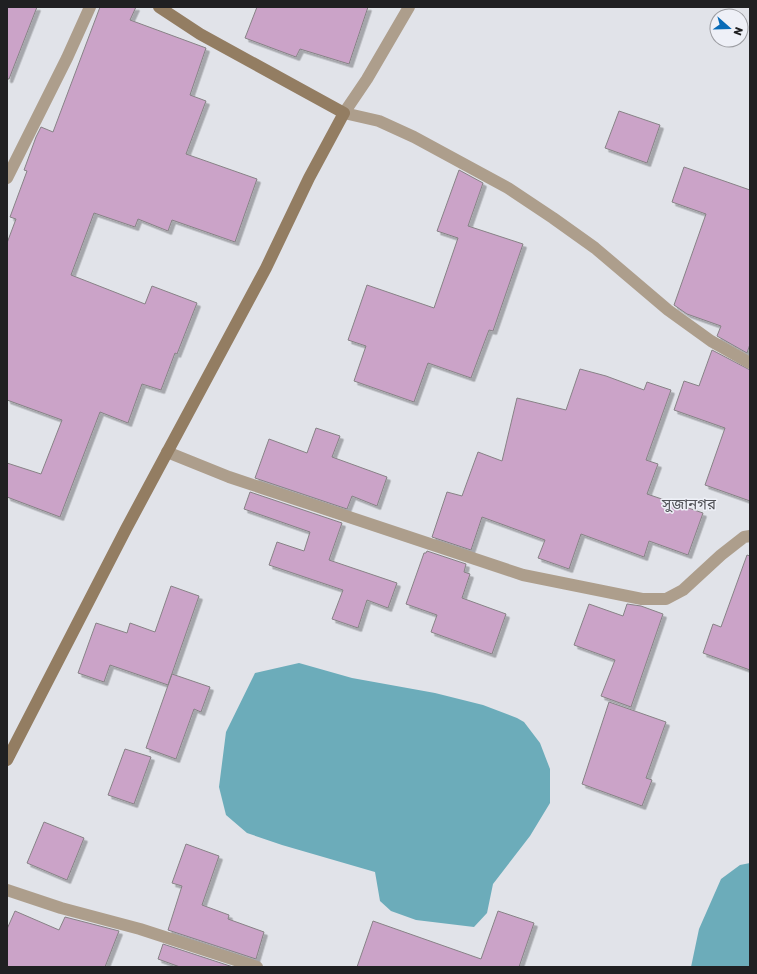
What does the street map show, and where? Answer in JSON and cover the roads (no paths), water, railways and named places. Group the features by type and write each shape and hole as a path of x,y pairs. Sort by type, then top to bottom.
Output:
{"main road":[{"path":"7,760 167,452 266,268 309,178 344,113 200,34 159,7"}],"street":[{"path":"7,178 67,58 90,7"},
{"path":"409,7 367,79 344,113 379,121 414,137 508,188 595,248 680,319 711,341 750,363"},
{"path":"167,452 229,476 523,575 642,600 666,599 683,590 721,555 744,538 750,536"},
{"path":"7,890 60,908 140,929 257,967"}],"water":[{"path":"299,663 352,678 435,693 483,705 524,722 540,743 550,769 550,803 530,836 493,884 487,913 474,927 416,920 391,911 380,901 375,872 282,845 247,833 226,815 219,787 226,732 255,673"},
{"path":"750,863 750,967 691,967 699,929 721,879 740,865"}],"district":[{"name":"সুজানগর","path":"689,504"}]}
